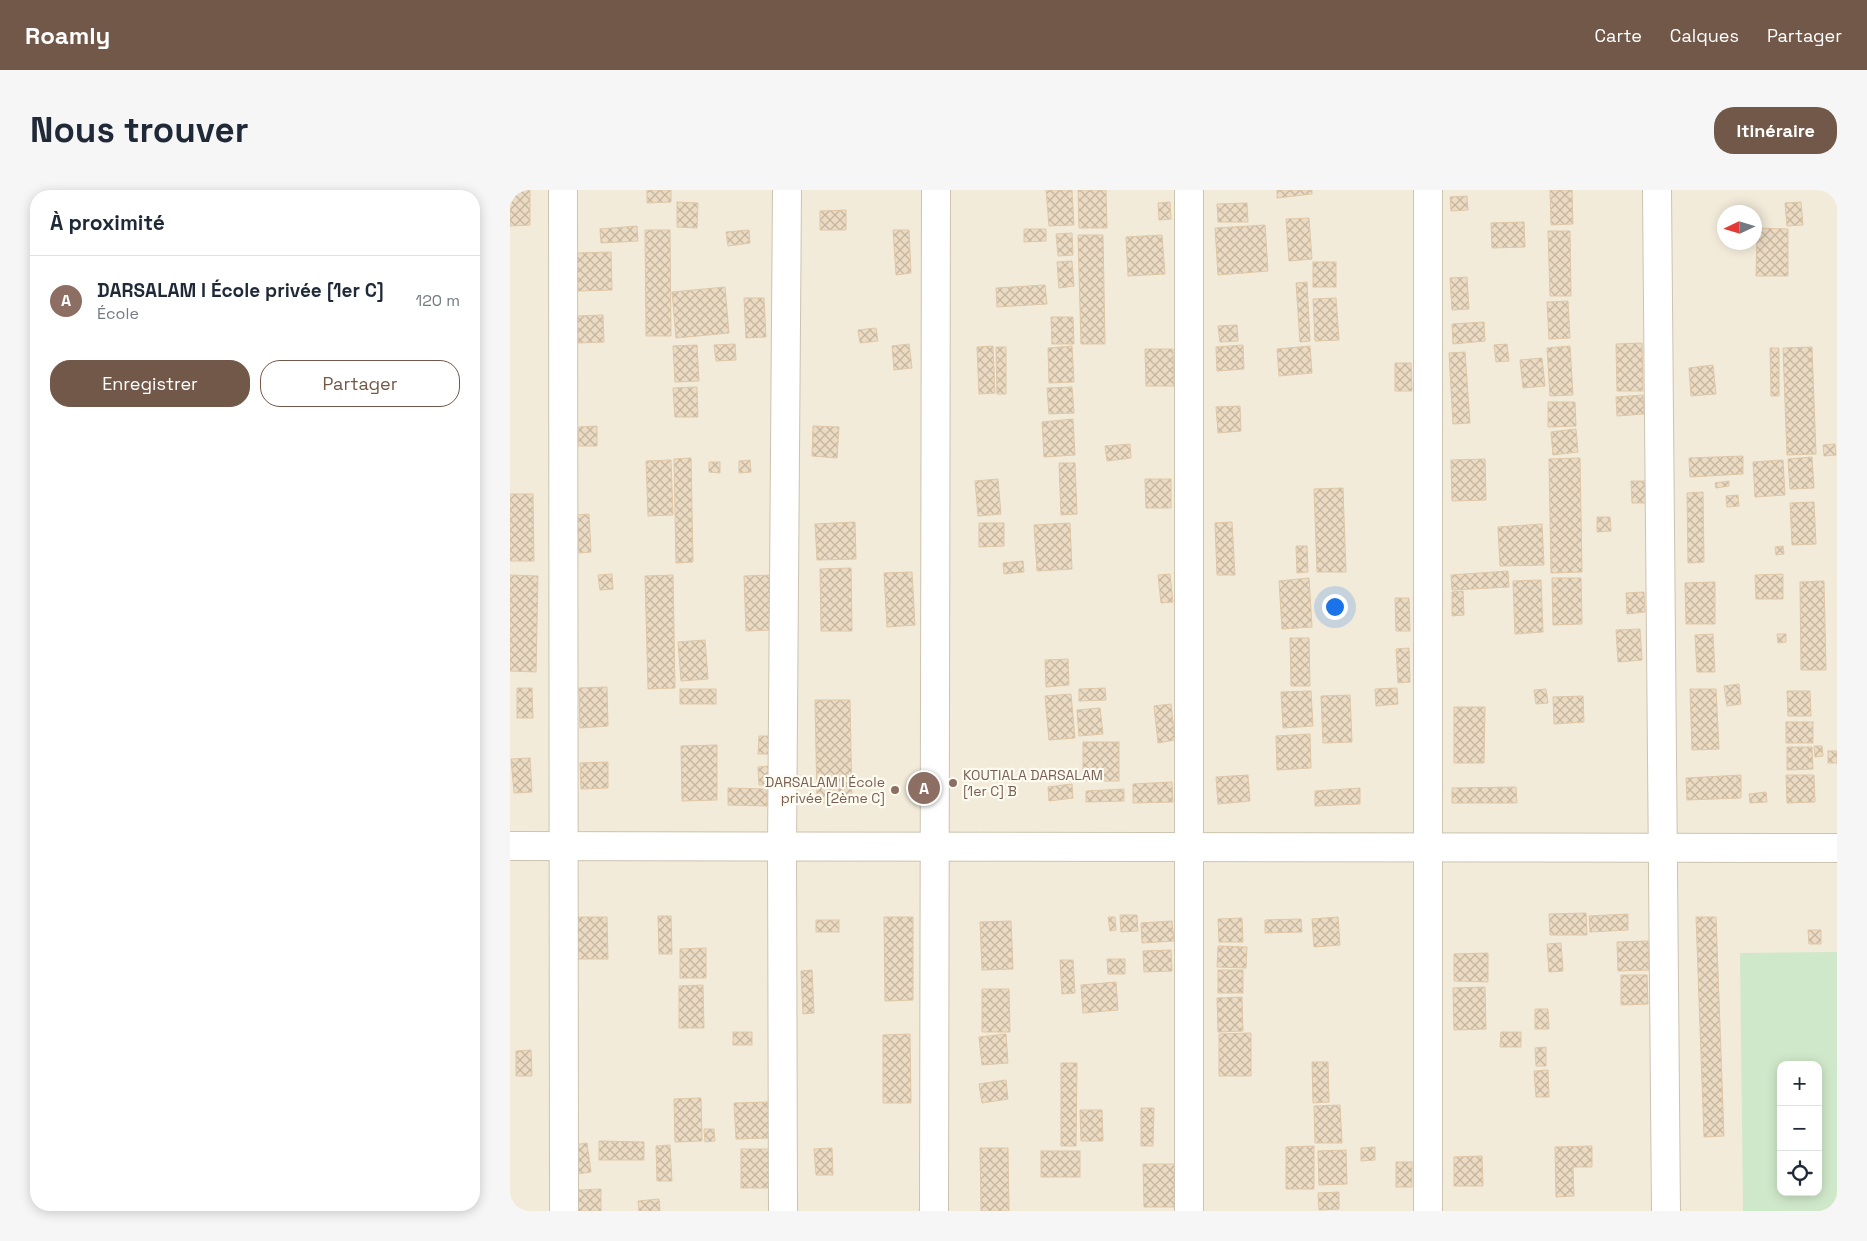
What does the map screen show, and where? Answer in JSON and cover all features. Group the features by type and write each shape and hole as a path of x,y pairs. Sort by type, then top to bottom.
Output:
{"street":[{"path":"563,190 564,1211"},
{"path":"783,1211 782,847 786,190"},
{"path":"934,1211 936,190"},
{"path":"1189,190 1189,1211"},
{"path":"1428,190 1428,1211"},
{"path":"1657,190 1666,1211"},
{"path":"510,846 1837,848"}],"shaded area":[{"path":"510,190 1837,190 1837,1211 510,1211"}],"green space":[{"path":"1837,952 1837,1211 1743,1211 1740,953"}],"building":[{"path":"510,190 530,190 530,225 510,226"},
{"path":"647,190 671,190 671,202 647,203"},
{"path":"1046,190 1072,190 1074,225 1049,226"},
{"path":"1078,190 1106,190 1107,228 1079,228"},
{"path":"1277,190 1312,190 1312,194 1277,198"},
{"path":"1550,190 1572,190 1573,224 1551,225"},
{"path":"1467,196 1468,210 1451,211 1450,197"},
{"path":"677,202 698,203 697,228 677,227"},
{"path":"1170,202 1171,219 1159,220 1158,203"},
{"path":"1801,202 1803,225 1787,226 1785,203"},
{"path":"1247,203 1248,222 1218,222 1217,204"},
{"path":"846,210 846,230 820,230 820,211"},
{"path":"1309,218 1312,259 1289,261 1286,219"},
{"path":"1524,222 1525,247 1492,248 1491,223"},
{"path":"1265,225 1268,271 1218,275 1215,228"},
{"path":"637,226 638,241 601,243 600,229"},
{"path":"1762,228 1788,229 1788,276 1756,276 1757,250 1762,250"},
{"path":"1024,229 1046,229 1046,241 1024,242"},
{"path":"645,230 670,230 671,336 646,336"},
{"path":"749,230 750,243 728,246 726,232"},
{"path":"893,230 909,230 911,273 896,275"},
{"path":"1548,231 1570,231 1571,296 1550,296"},
{"path":"1072,233 1073,255 1058,256 1056,234"},
{"path":"1078,235 1103,235 1105,344 1081,344"},
{"path":"1162,235 1165,274 1128,276 1126,237"},
{"path":"611,252 612,290 578,291 577,253"},
{"path":"1072,261 1074,286 1059,288 1057,262"},
{"path":"1313,262 1336,262 1336,287 1313,287"},
{"path":"1467,277 1469,309 1452,310 1450,278"},
{"path":"1307,282 1310,341 1300,342 1296,283"},
{"path":"1045,285 1047,304 997,307 996,288"},
{"path":"725,287 729,333 676,338 672,292"},
{"path":"744,298 764,298 766,337 746,338"},
{"path":"1336,298 1339,340 1315,341 1313,299"},
{"path":"1568,301 1570,338 1549,339 1547,302"},
{"path":"603,315 604,342 578,343 577,316"},
{"path":"1051,317 1073,317 1074,344 1052,344"},
{"path":"1484,322 1485,341 1453,344 1452,324"},
{"path":"1237,325 1238,341 1220,342 1218,326"},
{"path":"876,328 878,341 860,343 858,330"},
{"path":"1642,343 1643,391 1617,391 1616,344"},
{"path":"735,344 736,360 716,361 714,345"},
{"path":"909,344 912,368 894,370 892,346"},
{"path":"1507,344 1509,361 1496,362 1494,345"},
{"path":"697,345 699,381 675,382 673,346"},
{"path":"1243,345 1244,369 1217,371 1216,347"},
{"path":"993,346 995,393 979,394 977,347"},
{"path":"1072,346 1074,382 1049,383 1048,348"},
{"path":"1310,346 1312,373 1279,376 1277,349"},
{"path":"1570,346 1573,395 1550,396 1547,348"},
{"path":"996,347 1006,347 1006,394 997,394"},
{"path":"1812,347 1816,454 1787,455 1783,348"},
{"path":"1770,348 1779,348 1779,396 1771,396"},
{"path":"1145,349 1173,349 1174,386 1146,386"},
{"path":"1465,352 1470,423 1453,424 1449,353"},
{"path":"1542,358 1545,386 1523,388 1520,360"},
{"path":"1395,363 1411,363 1412,391 1395,391"},
{"path":"1713,365 1716,394 1691,396 1689,368"},
{"path":"697,387 698,417 675,417 673,388"},
{"path":"1072,387 1074,413 1049,414 1047,388"},
{"path":"1643,395 1644,414 1617,416 1616,397"},
{"path":"1548,402 1575,402 1576,426 1548,427"},
{"path":"1240,406 1241,431 1218,433 1216,407"},
{"path":"1073,419 1075,455 1044,457 1042,422"},
{"path":"597,426 597,446 578,446 579,427"},
{"path":"813,426 839,427 837,458 812,456"},
{"path":"1576,429 1578,452 1553,455 1551,432"},
{"path":"1130,444 1131,458 1107,461 1105,446"},
{"path":"1835,444 1836,455 1824,456 1823,445"},
{"path":"1743,456 1743,474 1690,477 1689,458"},
{"path":"1812,457 1814,488 1790,489 1788,459"},
{"path":"691,458 693,562 676,563 674,459"},
{"path":"1580,458 1582,572 1551,573 1549,459"},
{"path":"1485,459 1486,500 1452,501 1451,460"},
{"path":"671,460 673,515 648,516 646,461"},
{"path":"750,460 751,472 739,473 739,461"},
{"path":"1783,460 1785,495 1755,497 1753,462"},
{"path":"709,462 720,462 720,473 709,472"},
{"path":"1059,463 1075,463 1077,514 1061,515"},
{"path":"998,479 1001,514 978,516 975,481"},
{"path":"1145,479 1171,479 1171,508 1146,508"},
{"path":"1631,481 1645,481 1646,503 1632,503"},
{"path":"1729,481 1729,486 1716,488 1715,483"},
{"path":"1343,488 1346,572 1317,572 1314,489"},
{"path":"1703,492 1704,562 1688,563 1687,493"},
{"path":"510,494 533,494 534,561 510,561"},
{"path":"1738,495 1739,506 1727,507 1726,496"},
{"path":"1814,502 1816,544 1792,545 1790,503"},
{"path":"589,514 591,552 579,553 577,515"},
{"path":"1597,517 1610,517 1611,531 1597,532"},
{"path":"855,522 856,559 817,560 815,524"},
{"path":"1232,522 1235,575 1217,575 1215,523"},
{"path":"979,523 1004,523 1004,546 979,547"},
{"path":"1070,523 1072,569 1037,571 1034,525"},
{"path":"1542,524 1544,565 1500,566 1498,527"},
{"path":"1296,546 1307,546 1308,572 1297,573"},
{"path":"1783,546 1784,554 1776,555 1775,547"},
{"path":"1023,561 1024,572 1004,574 1003,563"},
{"path":"851,568 852,631 821,631 820,569"},
{"path":"1508,571 1509,587 1452,590 1451,575"},
{"path":"912,572 915,625 887,627 884,573"},
{"path":"612,574 613,589 600,590 598,575"},
{"path":"1170,574 1173,602 1161,603 1158,575"},
{"path":"1783,574 1783,599 1756,599 1755,575"},
{"path":"510,575 538,576 536,672 510,671"},
{"path":"673,575 675,688 648,689 645,576"},
{"path":"772,575 774,630 746,631 744,576"},
{"path":"1309,578 1312,627 1282,629 1279,581"},
{"path":"1552,578 1581,578 1582,624 1553,625"},
{"path":"1541,580 1543,632 1515,634 1513,581"},
{"path":"1824,581 1826,670 1801,670 1800,582"},
{"path":"1715,582 1715,624 1686,624 1685,583"},
{"path":"1463,591 1464,615 1452,616 1452,592"},
{"path":"1644,592 1645,612 1627,614 1626,593"},
{"path":"1395,598 1409,598 1410,631 1396,631"},
{"path":"1640,629 1642,660 1618,662 1616,630"},
{"path":"1713,634 1715,672 1697,672 1695,635"},
{"path":"1777,634 1786,634 1786,642 1778,643"},
{"path":"1290,638 1309,638 1310,686 1291,686"},
{"path":"705,640 708,679 681,681 678,642"},
{"path":"1409,648 1410,682 1398,683 1396,649"},
{"path":"1068,659 1069,685 1046,687 1045,660"},
{"path":"1739,684 1741,704 1727,706 1724,686"},
{"path":"607,687 608,726 580,728 579,688"},
{"path":"517,688 532,688 533,718 517,718"},
{"path":"1105,688 1106,700 1079,701 1079,689"},
{"path":"1397,688 1398,704 1376,706 1375,689"},
{"path":"680,689 716,689 716,704 680,704"},
{"path":"1546,689 1548,703 1536,704 1534,690"},
{"path":"1690,689 1716,689 1719,749 1692,750"},
{"path":"1311,691 1313,726 1283,728 1281,692"},
{"path":"1787,691 1810,691 1811,716 1788,716"},
{"path":"1071,694 1075,738 1049,740 1045,696"},
{"path":"1350,695 1352,742 1323,743 1321,696"},
{"path":"1583,696 1584,722 1554,724 1553,697"},
{"path":"815,700 850,700 852,802 817,803"},
{"path":"1171,704 1175,740 1158,743 1154,706"},
{"path":"1454,707 1485,707 1484,763 1454,763"},
{"path":"1100,708 1103,734 1079,736 1077,710"},
{"path":"1786,722 1813,722 1813,743 1786,743"},
{"path":"1310,734 1311,768 1277,770 1276,736"},
{"path":"759,736 771,736 771,754 758,754"},
{"path":"1083,742 1119,742 1119,781 1083,781"},
{"path":"717,745 717,800 682,801 681,746"},
{"path":"1814,746 1822,746 1823,756 1815,757"},
{"path":"1787,747 1812,747 1813,769 1787,770"},
{"path":"1828,751 1837,751 1837,763 1828,763"},
{"path":"530,758 532,792 514,793 511,759"},
{"path":"608,762 608,788 581,789 580,763"},
{"path":"770,766 771,785 759,785 758,767"},
{"path":"1248,775 1250,801 1218,804 1216,777"},
{"path":"1741,775 1741,798 1687,800 1686,778"},
{"path":"1786,775 1814,775 1815,802 1787,803"},
{"path":"1172,782 1173,802 1133,803 1133,784"},
{"path":"1072,784 1073,798 1049,801 1048,787"},
{"path":"1516,787 1517,803 1452,803 1452,788"},
{"path":"728,788 767,789 767,806 728,805"},
{"path":"1360,788 1360,804 1315,806 1315,791"},
{"path":"1124,789 1124,801 1086,802 1086,791"},
{"path":"1766,792 1767,802 1750,803 1749,794"},
{"path":"1586,913 1587,935 1550,935 1549,914"},
{"path":"1628,914 1628,930 1590,932 1589,916"},
{"path":"1120,915 1137,915 1138,931 1121,932"},
{"path":"658,916 671,916 672,954 659,954"},
{"path":"577,917 607,917 608,959 578,959"},
{"path":"884,917 913,917 913,1000 885,1001"},
{"path":"1108,917 1115,917 1116,930 1110,931"},
{"path":"1338,917 1340,945 1314,947 1312,919"},
{"path":"1696,917 1716,917 1724,1136 1704,1137"},
{"path":"1242,918 1243,942 1219,942 1218,919"},
{"path":"1301,919 1302,932 1265,933 1265,920"},
{"path":"816,920 839,920 839,932 816,932"},
{"path":"1011,921 1013,969 982,970 980,922"},
{"path":"1172,921 1174,941 1142,943 1141,923"},
{"path":"1808,930 1821,930 1821,944 1809,944"},
{"path":"1648,941 1649,970 1618,971 1617,942"},
{"path":"1561,943 1563,971 1549,972 1547,944"},
{"path":"1218,946 1247,947 1246,968 1217,967"},
{"path":"706,948 706,978 680,978 680,949"},
{"path":"1171,950 1172,971 1144,972 1143,951"},
{"path":"1488,953 1488,982 1454,981 1454,954"},
{"path":"1107,959 1125,959 1125,974 1108,974"},
{"path":"1060,960 1073,960 1075,993 1062,994"},
{"path":"812,970 814,1013 803,1014 801,971"},
{"path":"1218,970 1243,970 1243,993 1218,993"},
{"path":"1621,975 1647,975 1648,1004 1621,1005"},
{"path":"1116,982 1118,1010 1083,1013 1081,985"},
{"path":"703,985 704,1028 679,1028 679,986"},
{"path":"1485,987 1486,1029 1454,1030 1453,988"},
{"path":"982,989 1009,989 1010,1032 982,1032"},
{"path":"1242,997 1243,1031 1218,1032 1217,998"},
{"path":"1535,1009 1548,1009 1549,1029 1535,1029"},
{"path":"733,1032 752,1032 752,1045 733,1045"},
{"path":"1501,1032 1521,1032 1521,1047 1500,1047"},
{"path":"1251,1033 1251,1076 1219,1076 1219,1034"},
{"path":"910,1034 911,1103 883,1103 883,1035"},
{"path":"1006,1034 1008,1063 982,1065 979,1037"},
{"path":"1546,1047 1546,1066 1536,1066 1535,1048"},
{"path":"531,1050 532,1076 516,1076 516,1051"},
{"path":"1312,1062 1328,1062 1329,1102 1313,1103"},
{"path":"1061,1063 1077,1063 1076,1146 1061,1146"},
{"path":"1548,1070 1549,1097 1536,1097 1534,1071"},
{"path":"1006,1080 1008,1099 982,1103 979,1084"},
{"path":"701,1098 702,1141 675,1142 674,1099"},
{"path":"768,1102 770,1138 736,1139 734,1103"},
{"path":"1340,1105 1342,1143 1315,1143 1314,1106"},
{"path":"1141,1108 1154,1108 1153,1146 1141,1146"},
{"path":"1080,1110 1102,1110 1103,1141 1081,1141"},
{"path":"704,1129 714,1129 715,1141 705,1142"},
{"path":"599,1141 644,1142 644,1160 599,1160"},
{"path":"587,1143 591,1172 577,1174 573,1145"},
{"path":"670,1145 672,1181 657,1181 656,1146"},
{"path":"1314,1146 1314,1189 1286,1189 1286,1147"},
{"path":"1592,1146 1592,1167 1573,1167 1574,1196 1556,1197 1555,1147"},
{"path":"1375,1147 1375,1160 1361,1161 1361,1148"},
{"path":"832,1148 833,1175 816,1175 814,1149"},
{"path":"980,1148 1008,1148 1009,1211 981,1211"},
{"path":"741,1149 769,1149 769,1188 741,1188"},
{"path":"1346,1150 1347,1184 1319,1185 1318,1151"},
{"path":"1041,1151 1080,1151 1080,1177 1041,1177"},
{"path":"1482,1156 1483,1186 1454,1186 1454,1157"},
{"path":"1396,1162 1412,1162 1412,1187 1396,1187"},
{"path":"1143,1164 1175,1164 1175,1207 1144,1207"},
{"path":"601,1189 601,1211 578,1211 578,1190"},
{"path":"1339,1192 1339,1209 1319,1210 1318,1193"},
{"path":"659,1199 660,1211 639,1211 638,1201"}],"place":[{"name":"KOUTIALA DARSALAM [1er C] B","path":"953,783"},
{"name":"DARSALAM I École privée [1er C]","path":"924,788"},
{"name":"DARSALAM I École privée [2ème C]","path":"895,790"}]}
